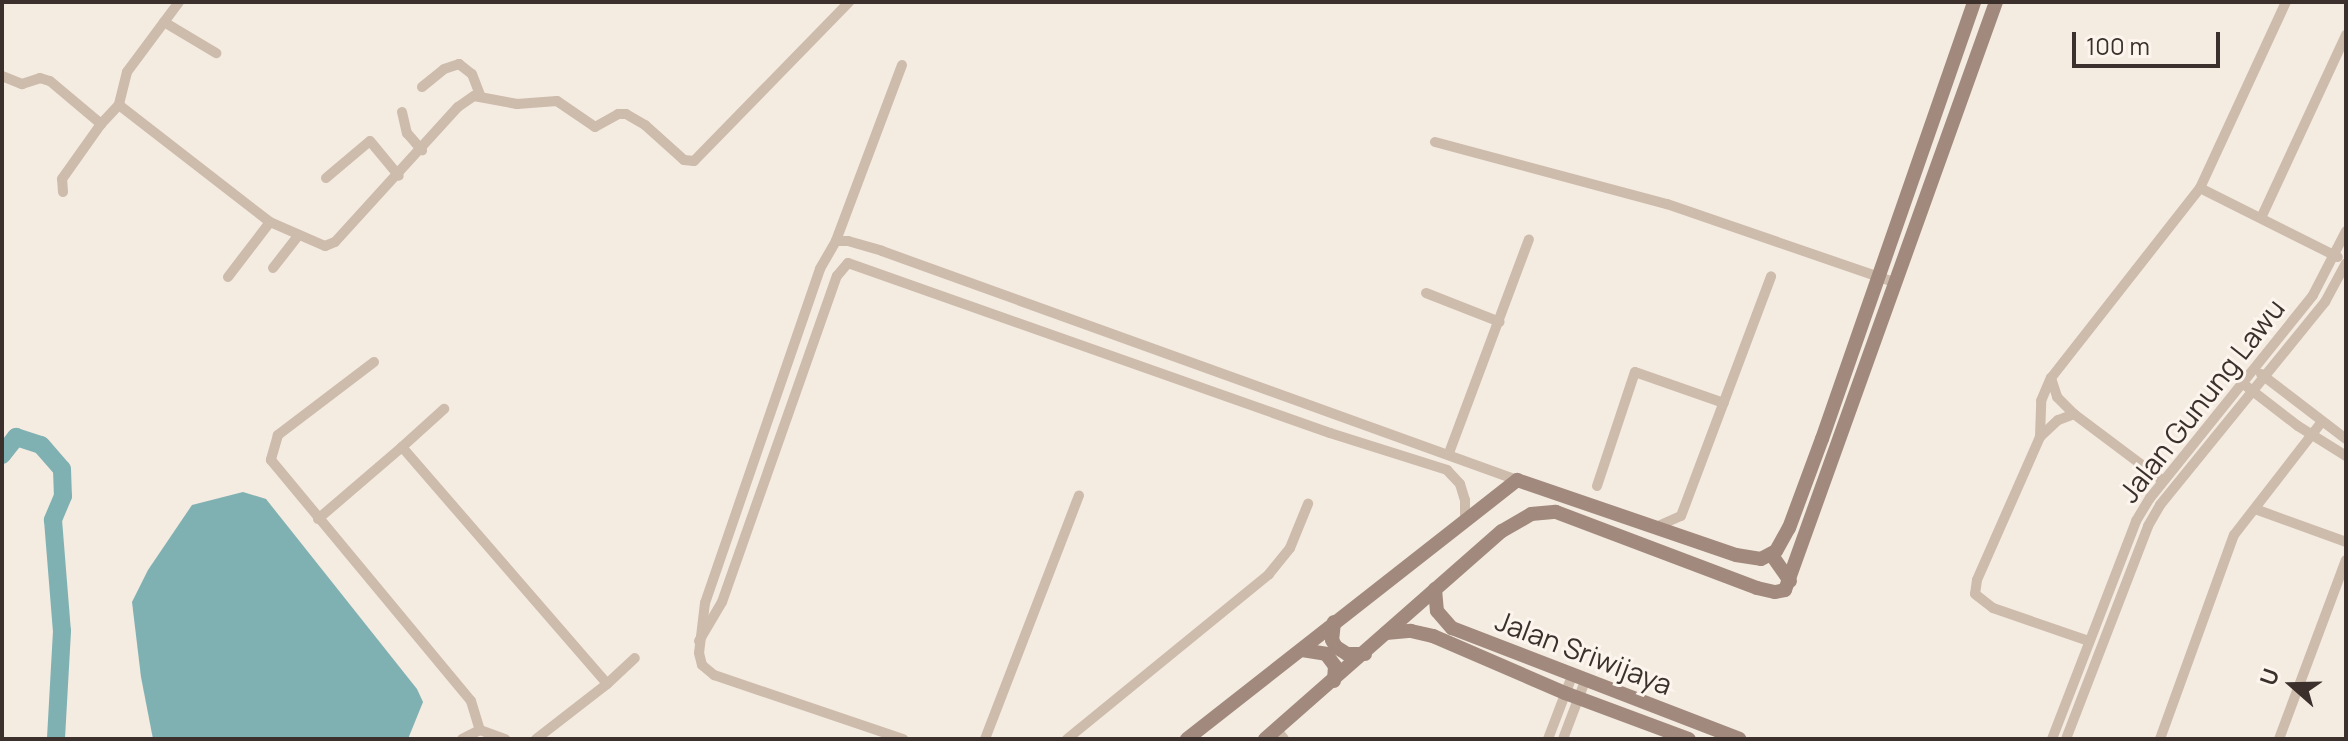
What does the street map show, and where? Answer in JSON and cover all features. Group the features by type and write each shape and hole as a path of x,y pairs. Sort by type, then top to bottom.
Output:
{"street":[{"path":"63,192 62,179 101,124 119,105 127,72 179,2"},
{"path":"119,105 270,222 321,246 331,245 470,97 480,95 517,104 560,102 595,127 624,113 645,125 684,160 691,162 705,152 849,2"},
{"path":"836,241 848,241 882,251 1517,480 1736,555 1761,559 1771,554 1789,528 1974,2"},
{"path":"1275,736 1435,589 1502,531 1531,514 1556,512 1766,591 1784,591 1996,2"},
{"path":"2089,641 1993,608 1975,594 1977,580 2040,437 2041,401 2051,378 2200,188 2286,2"},
{"path":"164,22 216,53"},
{"path":"2261,218 2346,35"},
{"path":"422,87 444,69 459,64 472,74 480,95"},
{"path":"902,65 836,241 820,269 705,603 699,641 701,662 714,675 903,739"},
{"path":"2,76 22,84 40,78 50,81 101,124"},
{"path":"402,112 407,133 422,150"},
{"path":"326,178 370,141 399,176"},
{"path":"1435,142 1667,204 1896,283"},
{"path":"2200,188 2346,262"},
{"path":"228,277 270,222"},
{"name":"Jalan Gunung Lawu","path":"2052,739 2136,521 2162,480 2313,295 2346,231"},
{"path":"273,268 298,236"},
{"path":"1449,453 1529,239"},
{"name":"Jalan Gunung Lawu","path":"2066,739 2148,526 2160,505 2325,302 2346,262"},
{"path":"699,641 722,602 837,276 846,263 862,265 1330,433 1447,470 1460,484 1465,500 1465,523"},
{"path":"1656,527 1681,516 1771,276"},
{"path":"1426,293 1500,322"},
{"path":"1138,364 1146,345"},
{"path":"374,362 274,441 273,465 471,701 480,730"},
{"path":"2253,368 2321,423 2346,439"},
{"path":"1597,486 1635,372 1724,403"},
{"path":"2051,378 2057,397 2074,414 2162,480"},
{"path":"2241,382 2313,436 2346,456"},
{"path":"318,519 444,409"},
{"path":"2040,437 2058,420 2074,414"},
{"path":"2160,739 2234,535 2321,423"},
{"path":"402,447 607,684"},
{"path":"1187,739 1517,480"},
{"path":"985,739 1079,496"},
{"path":"1067,739 1269,574 1290,548 1308,504"},
{"path":"2255,509 2346,542"},
{"path":"1771,554 1790,581"},
{"path":"2279,739 2346,560"},
{"name":"Jalan Sriwijaya","path":"1435,589 1437,611 1452,628 1739,739"},
{"path":"1334,622 1332,640 1336,647 1347,654 1365,654"},
{"name":"Jalan Sriwijaya","path":"1386,633 1411,631 1433,636 1570,700 1689,739"},
{"path":"1302,650 1326,654 1335,666 1334,681"},
{"path":"536,739 635,658"},
{"path":"1548,739 1578,679"},
{"path":"1563,739 1570,700"},
{"path":"462,739 480,730 505,739"}],"water":[{"path":"243,492 266,499 417,689 423,702 408,739 153,739 141,677 132,602 148,570 192,505"}],"waterway":[{"path":"2,455 16,437 41,445 62,469 63,496 53,520 62,631 56,739"}]}
